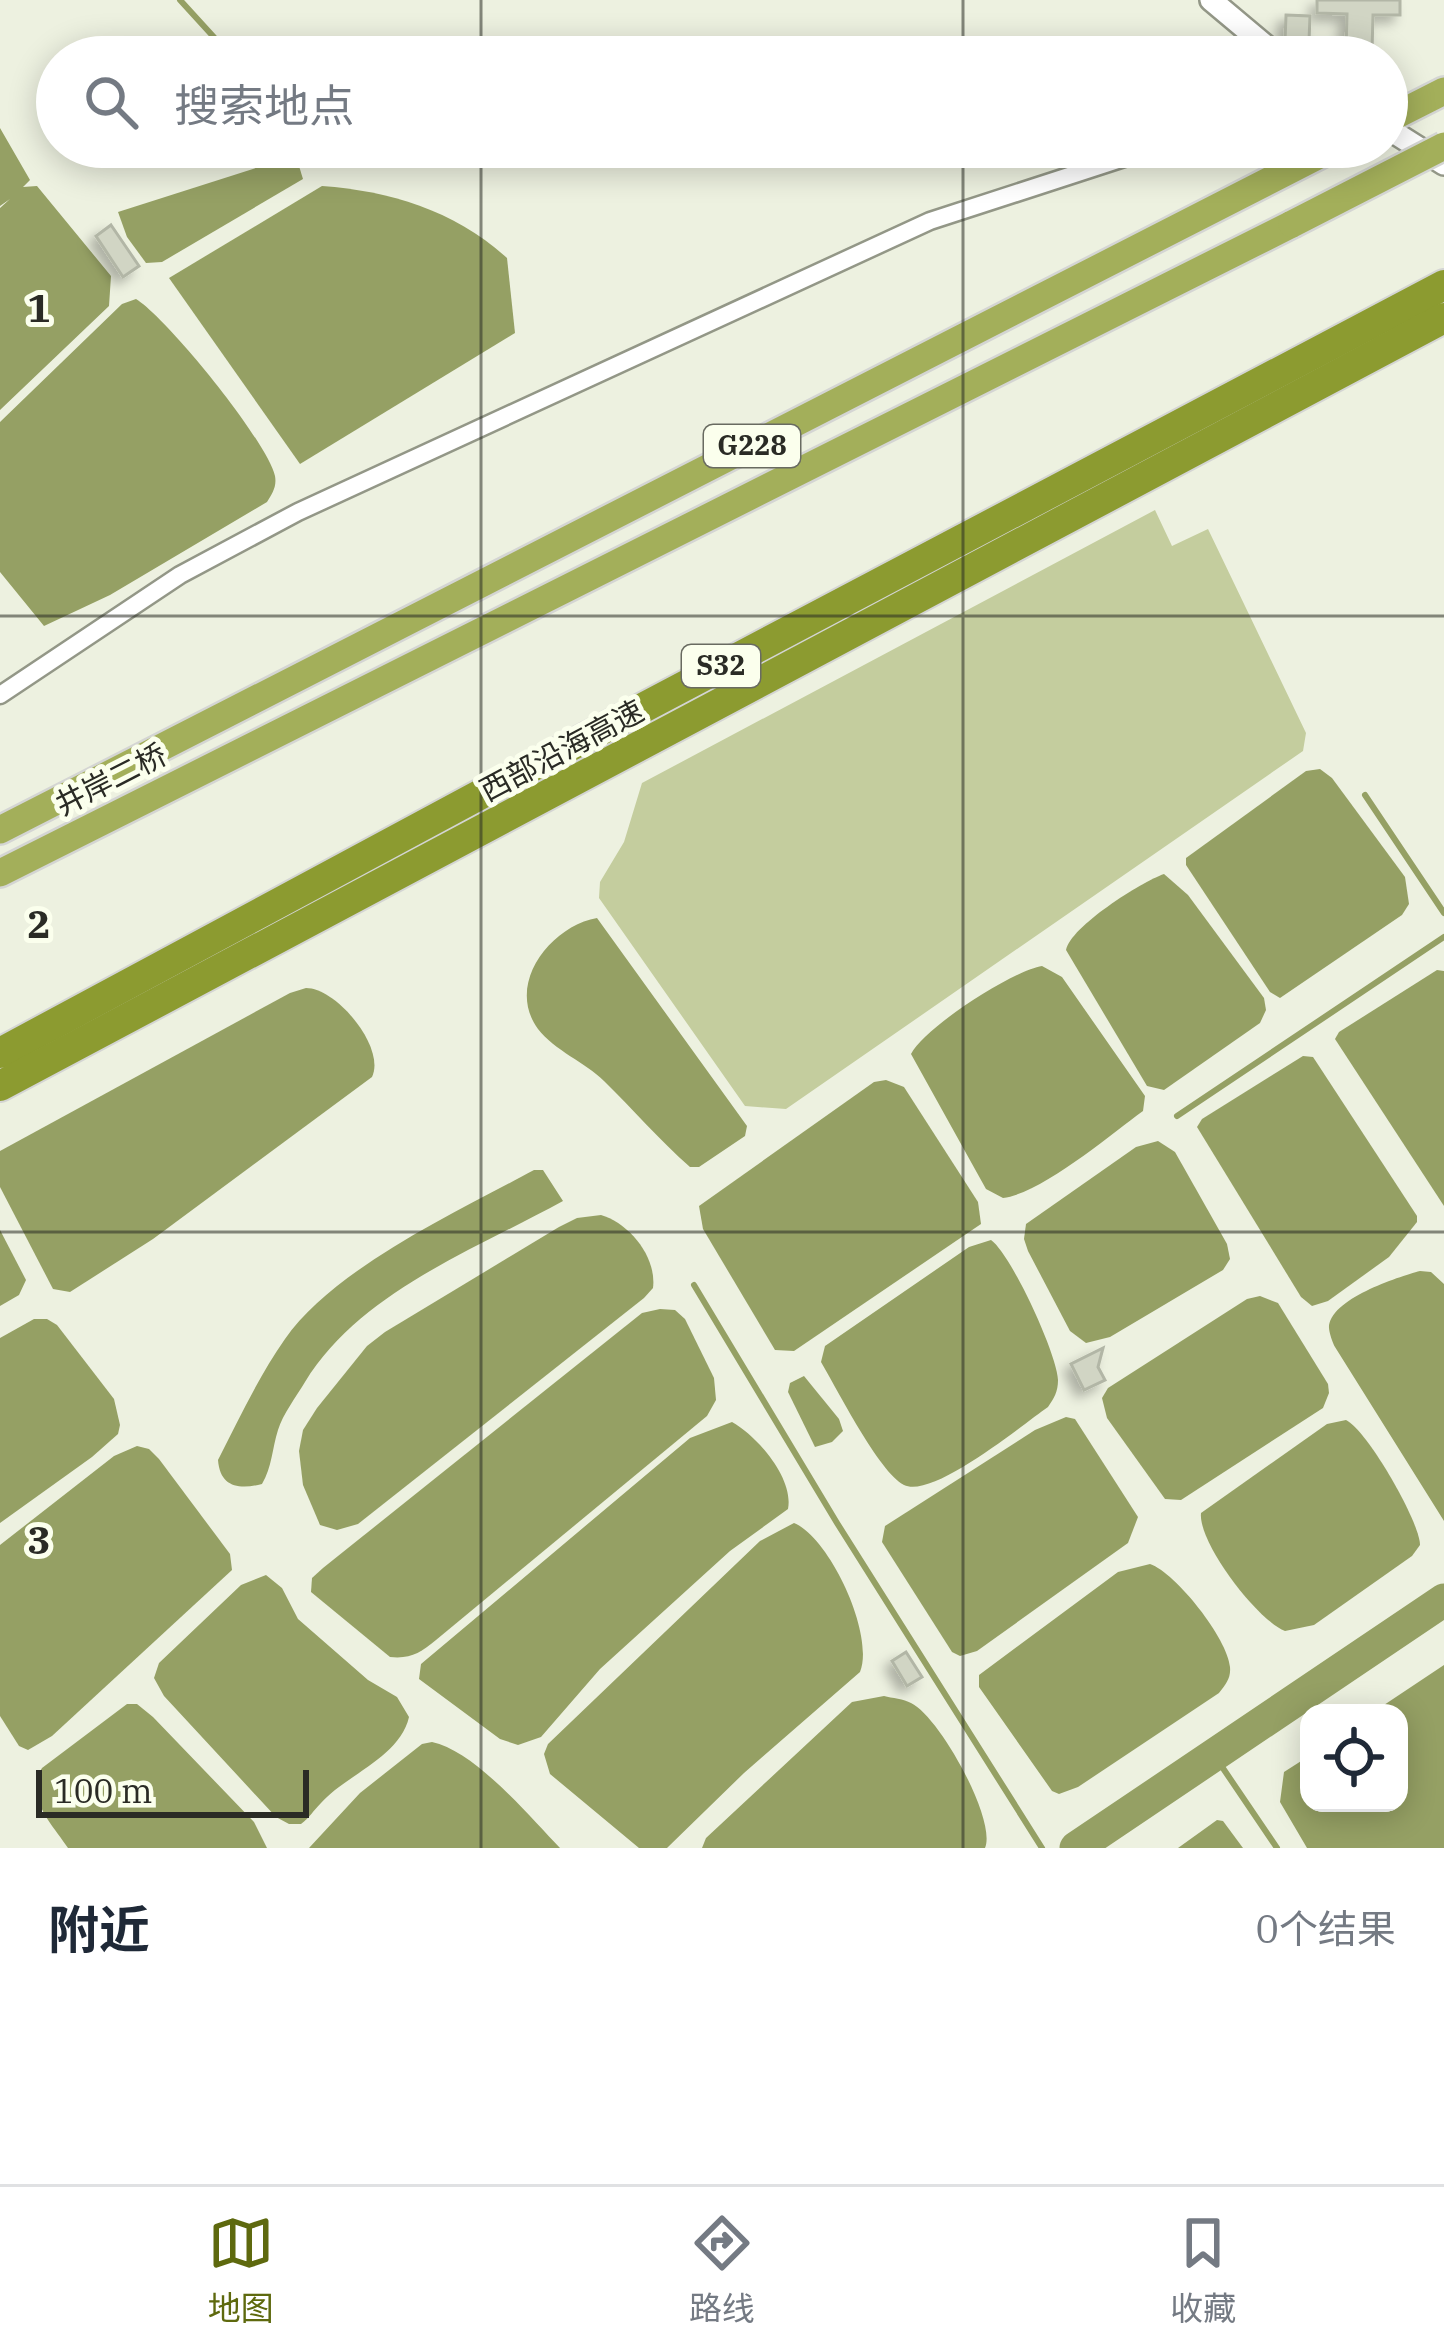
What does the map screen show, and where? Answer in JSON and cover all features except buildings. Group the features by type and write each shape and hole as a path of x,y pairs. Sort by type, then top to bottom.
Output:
{"highway":[{"path":"1408,112 1444,91"},
{"name":"井岸二桥","path":"1408,164 1444,146"},
{"name":"井岸二桥","path":"0,830 1294,168"},
{"name":"井岸二桥","path":"0,873 1401,168"},
{"name":"西部沿海高速","path":"0,1053 1444,285"},
{"name":"西部沿海高速","path":"0,1087 1444,319"}],"street":[{"path":"1211,0 1254,36"},
{"path":"1408,139 1444,164"},
{"path":"0,695 180,575 298,512 930,221 1093,168"}],"shaded area":[{"path":"0,128 30,180 23,187 37,186 111,276 109,306 0,410 0,208 10,199 0,206"},
{"path":"256,168 300,168 303,179 162,262 146,263 127,237 118,212"},
{"path":"322,186 421,206 487,242 507,258 515,333 300,464 169,278"},
{"path":"136,299 170,330 236,410 268,459 275,487 267,502 110,595 44,626 0,572 0,422 122,304"},
{"path":"1155,510 1172,546 1208,529 1306,733 1303,751 786,1109 745,1106 599,898 600,882 624,842 642,783"},
{"path":"1320,769 1332,778 1405,877 1409,904 1402,915 1280,998 1270,992 1186,865 1186,858 1306,771"},
{"path":"1164,874 1188,895 1264,998 1266,1010 1260,1023 1164,1090 1147,1086 1066,950 1093,918"},
{"path":"597,918 747,1126 745,1136 699,1167 690,1167 604,1081 545,1037 529,1012 530,976 538,960 564,932"},
{"path":"1042,966 1062,977 1145,1096 1143,1111 1056,1175 1003,1198 986,1189 911,1054 933,1030 971,1002"},
{"path":"1437,970 1444,971 1444,1206 1335,1039"},
{"path":"306,988 331,998 356,1022 372,1051 372,1077 153,1239 70,1292 53,1289 0,1187 0,1151"},
{"path":"1303,1056 1313,1057 1417,1216 1389,1257 1328,1301 1312,1306 1301,1297 1197,1127 1202,1119"},
{"path":"886,1080 904,1087 978,1202 981,1224 794,1351 775,1350 703,1229 699,1206 874,1082"},
{"path":"1158,1141 1175,1152 1227,1244 1230,1259 1223,1270 1110,1337 1086,1343 1070,1331 1028,1251 1026,1224 1136,1147"},
{"path":"534,1170 543,1170 563,1201 421,1276 356,1323 328,1350 286,1412 262,1484 238,1486 222,1476 218,1460 267,1368 307,1313 334,1288 400,1243"},
{"path":"601,1215 622,1225 646,1253 653,1288 644,1298 358,1524 337,1530 320,1525 303,1485 299,1451 303,1430 367,1346 559,1227 577,1218"},
{"path":"0,1230 26,1280 19,1295 0,1306"},
{"path":"991,1240 1010,1264 1042,1328 1056,1367 1056,1391 1048,1407 977,1458 935,1481 904,1485 871,1447 821,1362 825,1346 969,1247"},
{"path":"1420,1271 1431,1272 1444,1284 1444,1521 1335,1347 1329,1330 1332,1317 1352,1299"},
{"path":"1260,1296 1278,1303 1328,1384 1323,1408 1181,1500 1165,1499 1107,1418 1102,1398 1108,1388 1247,1299"},
{"path":"675,1310 685,1319 714,1378 716,1400 707,1416 436,1640 415,1654 390,1657 311,1592 312,1578 323,1568 642,1313"},
{"path":"34,1319 57,1325 114,1399 120,1425 118,1434 92,1457 0,1523 0,1338"},
{"path":"804,1376 839,1419 843,1431 832,1442 815,1447 788,1392 790,1383"},
{"path":"1066,1417 1075,1419 1138,1517 1128,1543 977,1651 960,1656 952,1652 882,1542 885,1526 1035,1430"},
{"path":"1346,1420 1391,1478 1420,1545 1412,1556 1314,1625 1285,1631 1260,1612 1231,1579 1209,1543 1201,1513 1327,1424"},
{"path":"732,1422 772,1459 785,1484 788,1509 730,1551 600,1669 541,1737 518,1745 500,1739 419,1679 421,1664 690,1438"},
{"path":"137,1446 159,1459 230,1554 232,1570 52,1736 28,1750 19,1746 0,1716 0,1545 114,1456"},
{"path":"794,1523 822,1547 846,1589 861,1635 860,1672 667,1848 639,1848 550,1774 544,1754 548,1744 760,1541"},
{"path":"1150,1564 1173,1580 1211,1624 1227,1655 1229,1678 1219,1693 1078,1787 1059,1794 1052,1791 979,1687 979,1675 1118,1572"},
{"path":"266,1575 282,1588 298,1619 368,1680 397,1697 409,1717 395,1743 301,1824 276,1817 164,1696 154,1678 159,1663 241,1585"},
{"path":"1444,1665 1444,1848 1307,1848 1280,1802 1284,1772 1300,1762 1300,1812 1408,1812 1408,1704 1386,1704"},
{"path":"884,1696 923,1712 950,1747 982,1815 985,1848 702,1848 706,1838 852,1702"},
{"path":"127,1704 137,1704 153,1717 254,1822 267,1848 68,1848 42,1810 37,1779 42,1768"},
{"path":"432,1742 483,1771 560,1848 309,1848 360,1793 422,1744"},
{"path":"1217,1820 1223,1821 1243,1848 1178,1848"}],"waterway":[{"path":"180,0 213,36"},
{"path":"1365,795 1444,913"},
{"path":"1177,1116 1444,937"},
{"path":"694,1285 1042,1848"},
{"path":"1076,1848 1444,1600"},
{"path":"1214,1755 1277,1848"}]}
